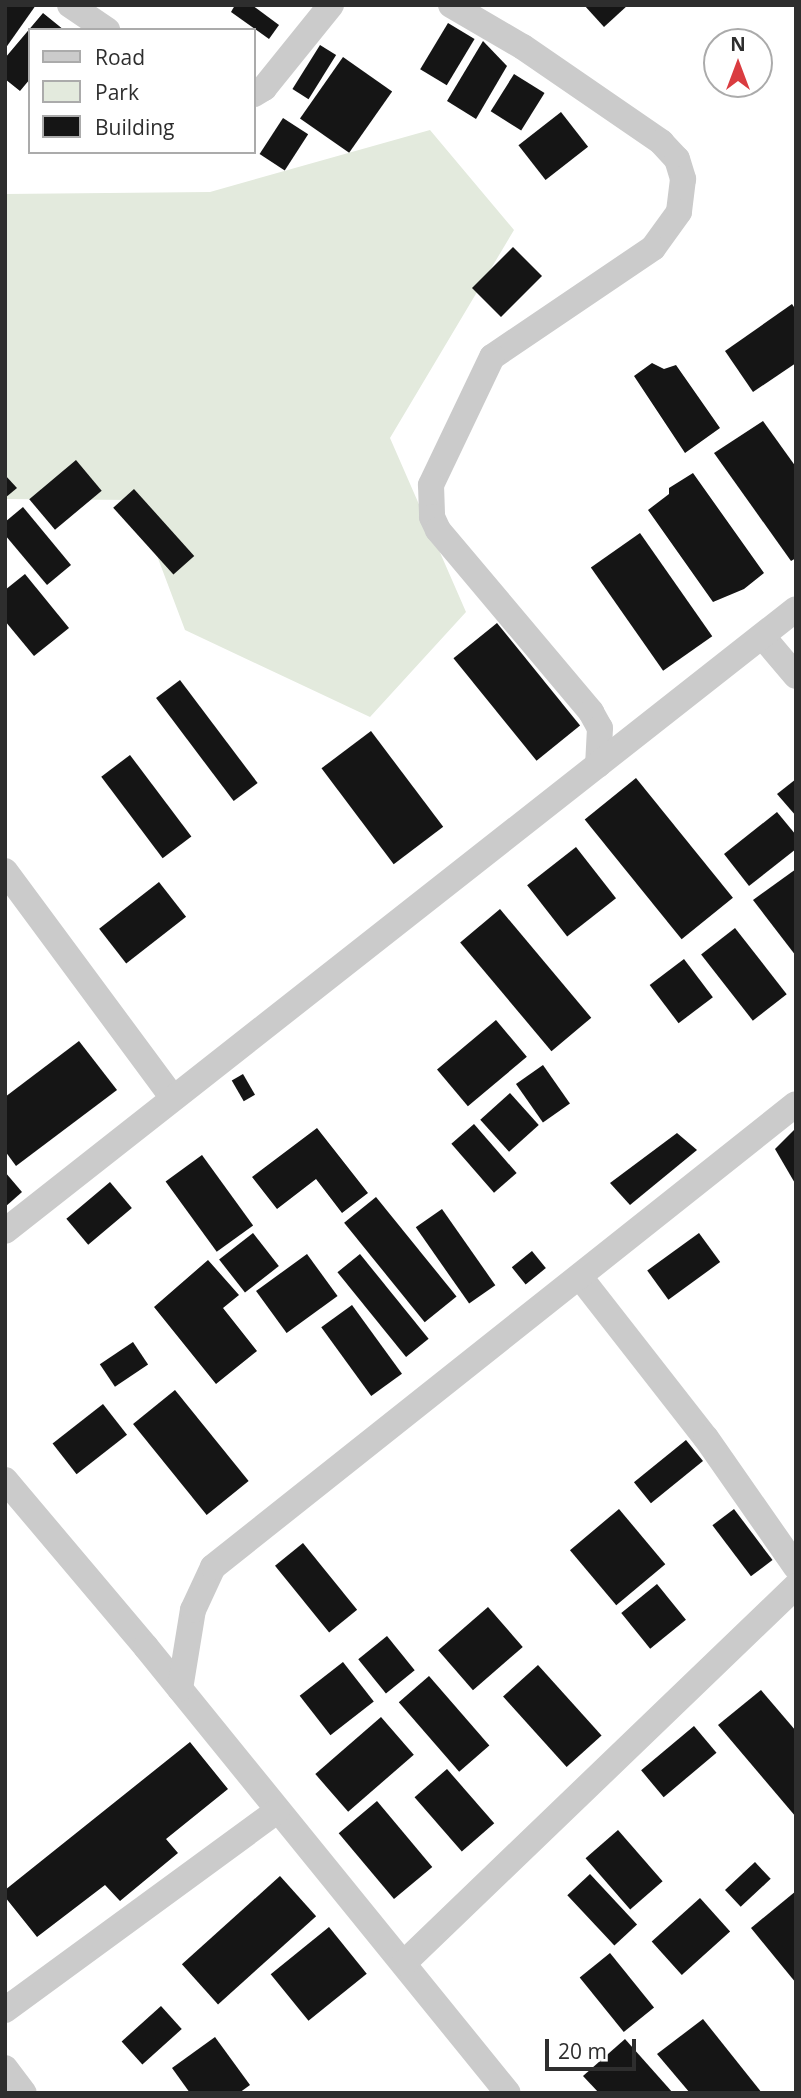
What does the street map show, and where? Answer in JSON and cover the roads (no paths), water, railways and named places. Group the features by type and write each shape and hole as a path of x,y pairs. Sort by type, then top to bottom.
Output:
{"street":[{"path":"70,5 104,28"},
{"path":"256,93 264,88 331,5"},
{"path":"451,5 523,47 661,142 677,159 683,179 679,212 653,248 492,357 430,485 432,517 438,530 591,712 600,728 598,765"},
{"path":"5,1231 796,609"},
{"path":"762,637 796,676"},
{"path":"5,871 173,1098"},
{"path":"180,1689 193,1611 213,1567 796,1104"},
{"path":"580,1277 706,1438 796,1567"},
{"path":"5,1480 180,1689 508,2093"},
{"path":"404,1963 796,1586"},
{"path":"5,2010 278,1810"},
{"path":"5,2068 24,2093"}]}
